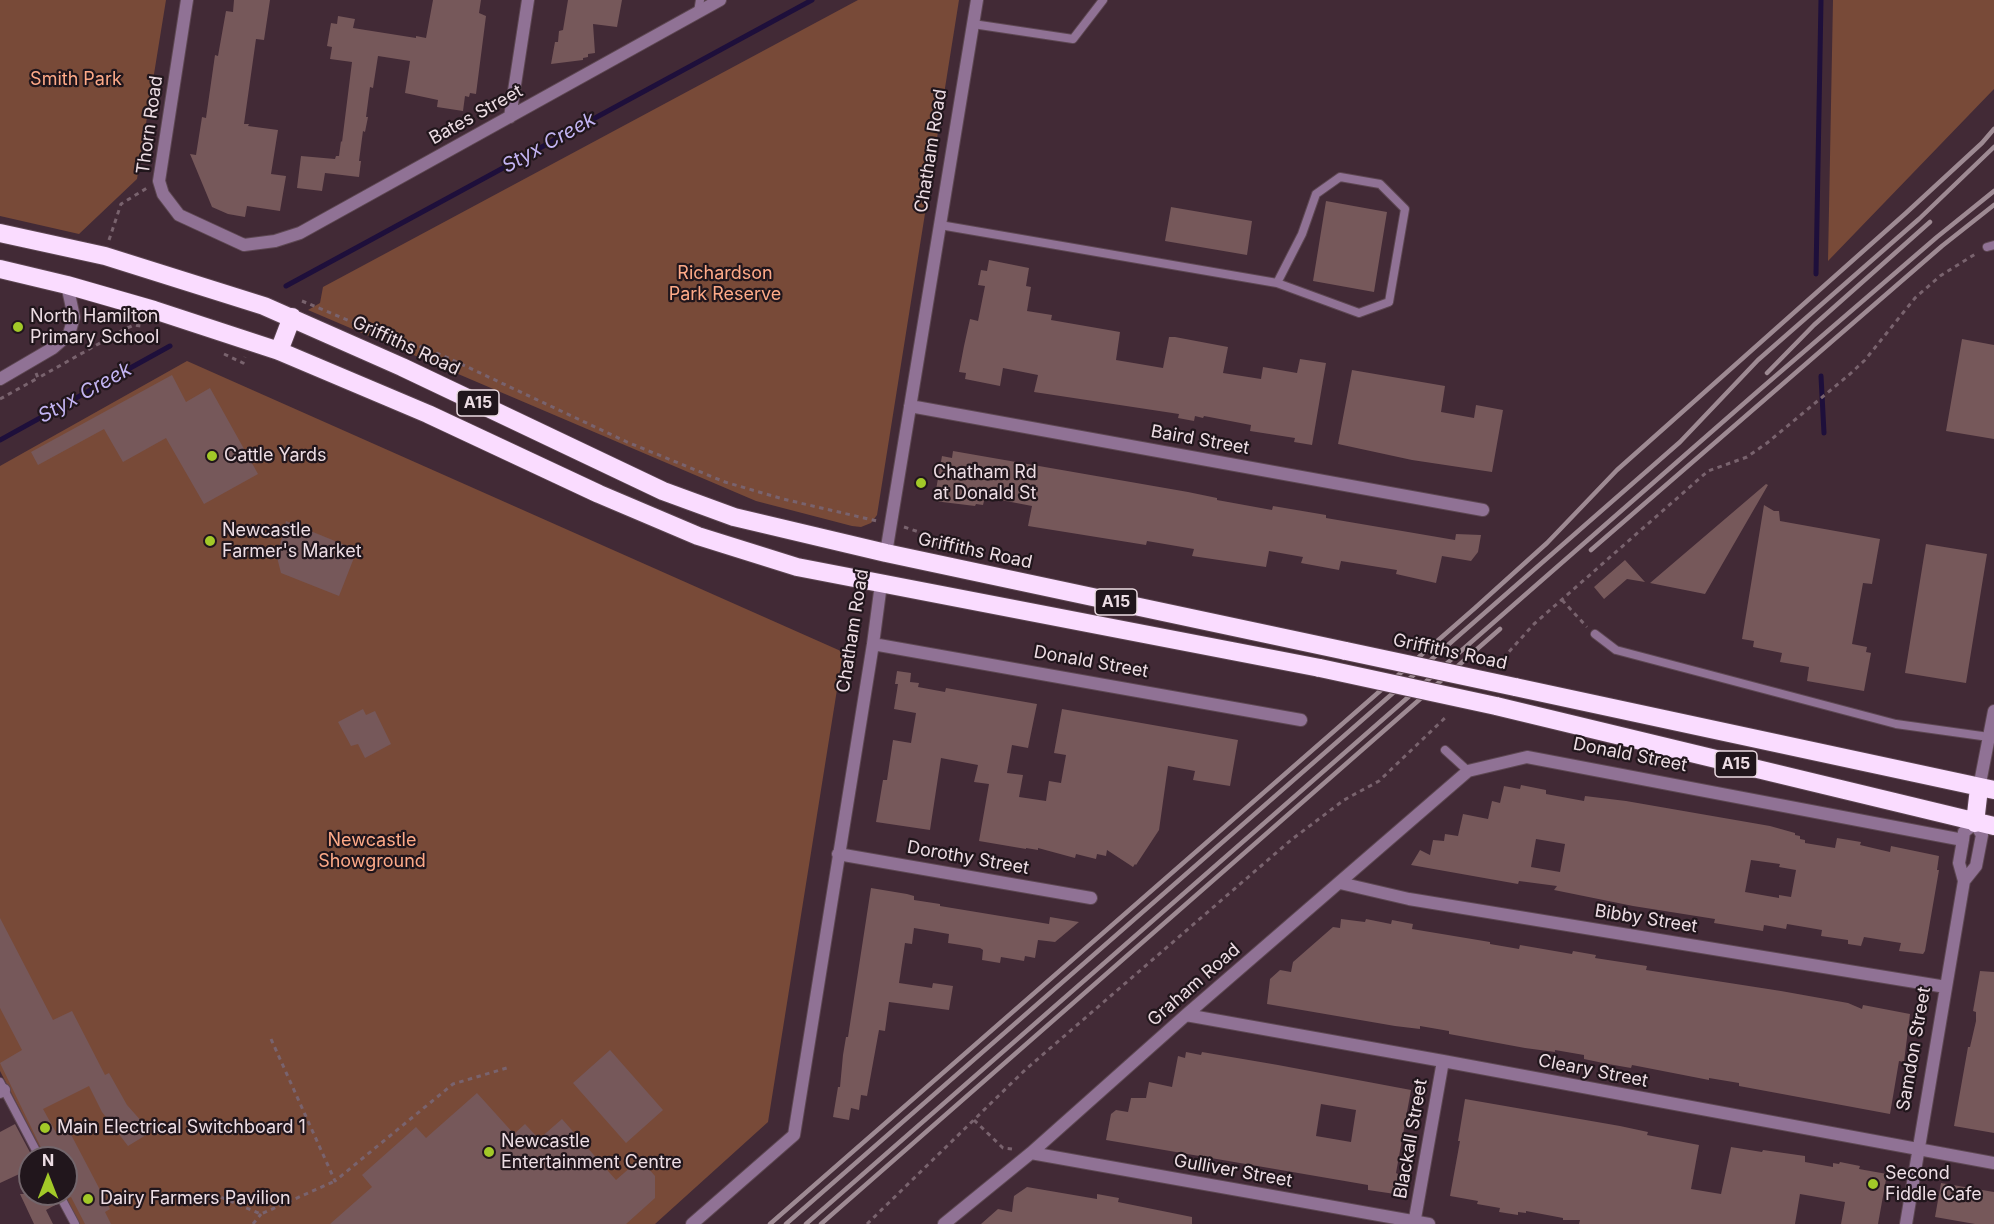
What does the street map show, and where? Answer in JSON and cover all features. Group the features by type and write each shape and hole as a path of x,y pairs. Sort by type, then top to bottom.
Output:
{"highway":[{"name":"Griffiths Road","path":"0,233 105,256 264,306 402,366 663,490 734,517 886,553 1987,789"},
{"name":"A15","path":"0,269 154,310 279,351 428,414 599,494 698,536 797,567 1320,668 1496,706 1994,826"},
{"path":"279,351 292,317"},
{"name":"Chatham Road","path":"881,584 886,553"},
{"name":"Samdon Street","path":"1975,823 1987,789"}],"street":[{"name":"Thorn Road","path":"187,0 159,182 164,194 179,215 244,245"},
{"path":"510,117 528,0"},
{"name":"Bates Street","path":"244,245 275,241 300,233 510,117 699,6 720,0"},
{"name":"Chatham Road","path":"886,553 977,0"},
{"path":"0,379 63,341 72,327 74,317 67,285"},
{"name":"Baird Street","path":"910,406 1483,510"},
{"name":"Chatham Road","path":"692,1224 794,1135 881,584"},
{"name":"Donald Street","path":"873,644 1301,720"},
{"name":"Samdon Street","path":"1987,789 1989,737 1994,711"},
{"name":"Donald Street","path":"1468,771 1527,757 1963,840"},
{"name":"Graham Road","path":"944,1224 1030,1154 1186,1015 1468,771"},
{"name":"Samdon Street","path":"1906,1224 1964,881 1959,863 1964,832 1975,823 1982,835 1976,866 1964,881"},
{"name":"Dorothy Street","path":"838,854 1091,898"},
{"name":"Bibby Street","path":"1340,883 1409,899 1946,987"},
{"name":"Cleary Street","path":"1186,1015 1994,1163"},
{"name":"Blackall Street","path":"1414,1223 1443,1061"},
{"name":"Gulliver Street","path":"1030,1154 1429,1224"}],"lane":[{"path":"973,24 1073,39 1103,0"},
{"path":"940,225 1277,283 1359,313 1389,302 1405,209 1380,184 1340,177 1316,194 1302,234 1277,283"},
{"path":"1595,634 1616,650 1896,724 1989,737"},
{"path":"1444,750 1468,771"},
{"path":"1,1088 33,1146"},
{"path":"65,1206 75,1224"}],"path":[{"path":"109,242 121,204 159,182"},
{"path":"1491,673 1527,631 1708,471 1747,457 1815,403 1864,360 1915,298 1940,276 1990,246"},
{"path":"313,305 371,330 389,334 434,352 627,442 725,482 783,499 874,520"},
{"path":"0,399 126,329 134,325 140,326"},
{"path":"226,354 243,363"},
{"path":"32,361 38,378"},
{"path":"910,529 922,533 940,547"},
{"path":"1562,600 1595,634"},
{"path":"867,1224 1024,1070 1273,855 1344,800 1379,781 1455,708"},
{"path":"271,1039 335,1181"},
{"path":"253,1224 261,1214 335,1181 453,1084 510,1067"},
{"path":"974,1120 1003,1148 1030,1154"},
{"path":"213,1194 261,1214"}],"green space":[{"name":"Smith Park","path":"0,0 166,0 137,179 79,234 0,216"},
{"name":"Richardson Park Reserve","path":"858,0 959,0 877,515 871,523 861,527 852,526 756,501 308,310 320,303 323,287"},
{"path":"1833,0 1994,0 1994,89 1828,261"},
{"name":"Newcastle Showground","path":"187,361 843,652 768,1122 655,1224 79,1224 70,1206 78,1206 78,1146 39,1146 0,1071 0,466"}],"building":[{"path":"234,0 270,0 264,40 256,39 244,124 278,130 271,174 286,176 280,211 247,206 245,217 228,214 212,207 190,154 196,155 202,117 206,118 215,55 218,56 226,11 233,12"},
{"path":"433,0 481,0 479,13 486,16 476,94 470,93 469,97 465,96 463,111 437,107 438,100 405,93 410,61 378,56 373,88 370,87 365,132 363,131 359,177 325,173 322,191 297,188 301,156 335,159 339,156 342,142 352,62 330,59 332,47 327,46 331,23 337,24 338,16 355,19 353,28 426,38"},
{"path":"568,0 622,0 617,27 593,24 595,53 588,54 588,57 583,60 551,64 555,42 558,42 559,31 563,30"},
{"path":"1326,201 1387,212 1374,292 1313,281"},
{"path":"1171,207 1252,221 1247,255 1165,241"},
{"path":"989,260 1029,268 1026,286 1031,287 1027,311 1052,315 1051,320 1120,332 1116,360 1163,368 1169,337 1175,337 1228,347 1223,373 1261,379 1263,367 1297,373 1300,359 1326,363 1312,445 1294,442 1295,438 1250,431 1251,425 1204,416 1203,418 1195,416 1194,421 1178,418 1179,414 1034,392 1038,375 1003,368 1000,386 965,379 966,373 959,372 964,346 970,319 978,321 985,286 978,285 981,270 987,271"},
{"path":"1962,339 1994,345 1994,439 1946,431"},
{"path":"1352,370 1445,386 1441,412 1474,418 1476,405 1503,410 1492,472 1412,460 1338,444"},
{"path":"172,375 186,402 210,388 258,474 204,504 166,438 123,462 104,429 38,465 31,452"},
{"path":"953,451 1188,492 1272,510 1273,506 1326,515 1326,518 1455,540 1456,534 1481,535 1478,552 1471,561 1442,556 1436,583 1396,574 1397,570 1341,561 1339,570 1301,563 1303,557 1269,551 1266,567 1192,556 1194,549 1147,541 1146,545 1028,526 1032,506 985,497 983,505 976,504 975,506 934,501 942,456 952,458"},
{"path":"1766,484 1768,485 1705,594 1650,583"},
{"path":"1764,505 1774,511 1779,511 1780,521 1880,539 1872,584 1863,583 1852,644 1867,647 1866,652 1871,653 1864,691 1807,681 1809,667 1780,662 1782,653 1753,647 1754,641 1742,639"},
{"path":"286,521 357,550 339,596 281,573 277,557"},
{"path":"1926,544 1987,554 1966,683 1905,673"},
{"path":"1625,560 1645,582 1627,579 1604,599 1594,587"},
{"path":"897,671 911,673 910,682 919,683 918,687 945,692 946,688 1037,704 1028,748 1012,745 1007,773 1023,775 1019,797 1046,801 1049,781 1061,783 1066,755 1054,753 1062,709 1238,740 1230,786 1193,780 1195,771 1168,766 1159,830 1133,867 1107,850 1106,856 1097,854 1096,859 1076,854 1075,858 1038,848 1038,850 1026,849 979,841 989,784 974,782 978,765 941,758 930,830 876,822 883,780 887,780 893,740 911,743 916,713 894,709 898,684 895,684"},
{"path":"363,709 366,715 375,711 391,744 365,758 358,744 351,746 338,722"},
{"path":"1521,785 1546,790 1546,794 1584,801 1585,796 1626,801 1770,826 1795,833 1800,836 1800,839 1805,840 1805,843 1835,848 1837,838 1861,842 1860,845 1890,852 1891,846 1939,856 1937,870 1939,870 1925,951 1923,954 1899,951 1901,943 1864,937 1861,946 1848,944 1848,940 1821,936 1822,930 1787,924 1786,929 1764,925 1763,931 1714,923 1715,919 1554,890 1557,886 1519,881 1518,884 1411,865 1420,850 1430,855 1433,840 1444,841 1445,834 1458,836 1463,814 1488,819 1492,801 1500,803 1504,786 1520,789","holes":["1536,839 1565,844 1560,872 1531,867","1751,860 1780,864 1779,867 1796,870 1791,897 1779,895 1779,898 1745,892"]},
{"path":"871,888 907,894 914,896 914,900 940,904 940,906 1049,924 1050,917 1079,922 1055,942 1038,940 1035,958 1025,956 1024,961 1001,957 1000,963 982,960 983,950 980,948 948,943 949,934 914,928 912,944 905,943 899,983 932,988 933,983 953,986 949,1010 889,1002 885,1031 879,1030 867,1096 861,1095 859,1110 851,1108 849,1120 833,1117 838,1087 840,1087 843,1055 846,1037 848,1037"},
{"path":"0,918 53,1020 72,1011 105,1075 109,1073 127,1105 151,1132 128,1146 102,1112 89,1086 43,1109 58,1136 66,1132 66,1125 77,1146 40,1146 0,1063 22,1050 0,1008"},
{"path":"1341,919 1365,922 1366,919 1391,924 1392,920 1413,924 1412,929 1490,942 1490,944 1519,949 1520,945 1572,954 1573,951 1596,955 1595,958 1647,966 1646,970 1848,1003 1862,1009 1863,1005 1910,1014 1904,1062 1899,1061 1890,1114 1739,1086 1739,1083 1709,1078 1709,1080 1632,1065 1631,1068 1608,1064 1584,1059 1584,1055 1525,1048 1449,1034 1449,1031 1420,1026 1420,1029 1395,1026 1267,1004 1270,979 1280,970 1291,972 1293,962 1333,927 1340,928"},
{"path":"1980,971 1994,972 1994,1133 1954,1126 1968,1047 1970,1047 1976,1021 1976,1012 1973,1011"},
{"path":"610,1050 663,1110 626,1143 573,1083"},
{"path":"1186,1052 1201,1055 1202,1052 1411,1090 1396,1173 1398,1174 1395,1194 1368,1190 1368,1185 1106,1140 1111,1114 1116,1110 1128,1112 1131,1098 1146,1098 1149,1082 1172,1087 1178,1056 1185,1058","holes":["1321,1104 1356,1110 1351,1142 1316,1136"]},
{"name":"Newcastle Entertainment Centre","path":"477,1093 514,1134 525,1124 539,1139 562,1119 616,1180 640,1159 655,1176 655,1198 626,1224 330,1224 372,1187 362,1175 416,1127 426,1138"},
{"path":"1465,1099 1620,1126 1648,1132 1647,1135 1699,1145 1691,1189 1721,1194 1731,1147 1805,1156 1805,1162 1833,1167 1833,1163 1839,1164 1840,1162 1860,1166 1859,1169 1887,1174 1878,1224 1841,1224 1845,1202 1800,1194 1795,1224 1579,1224 1580,1220 1563,1220 1563,1218 1526,1211 1526,1213 1518,1212 1518,1215 1499,1212 1500,1208 1450,1196"},
{"path":"15,1124 27,1146 18,1146 18,1175 0,1183 0,1132"},
{"path":"78,1148 110,1209 105,1212 111,1224 85,1224 76,1206 78,1206"},
{"path":"1941,1183 1994,1192 1994,1224 1975,1224 1935,1217"},
{"path":"1027,1187 1097,1199 1097,1194 1119,1198 1118,1202 1192,1217 1192,1224 981,1224 998,1209 1012,1212 1014,1196"},
{"path":"26,1206 53,1206 46,1210 53,1224 34,1224"}],"waterway":[{"name":"Styx Creek","path":"286,286 812,0"},
{"path":"1816,274 1821,0"},
{"name":"Styx Creek","path":"0,440 170,346"},
{"path":"1821,376 1824,433"}],"railway":[{"path":"770,1224 1475,608 1547,543 1617,470 1906,213 1982,143 1994,129"},
{"path":"786,1224 1680,442 1758,360 1919,219 1994,147"},
{"path":"806,1224 1757,392 1994,191"},
{"path":"1591,550 1942,246 1994,205"},
{"path":"1767,373 1814,325 1930,222"},
{"path":"821,1224 1500,629"}],"place":[{"name":"North Hamilton Primary School","path":"18,327"},
{"name":"Cattle Yards","path":"212,456"},
{"name":"Chatham Rd at Donald St","path":"921,483"},
{"name":"Newcastle Farmer's Market","path":"210,541"},
{"name":"Main Electrical Switchboard 1","path":"45,1128"},
{"name":"Newcastle Entertainment Centre","path":"489,1152"},
{"name":"Second Fiddle Cafe","path":"1873,1184"},
{"name":"Dairy Farmers Pavilion","path":"88,1199"}]}
